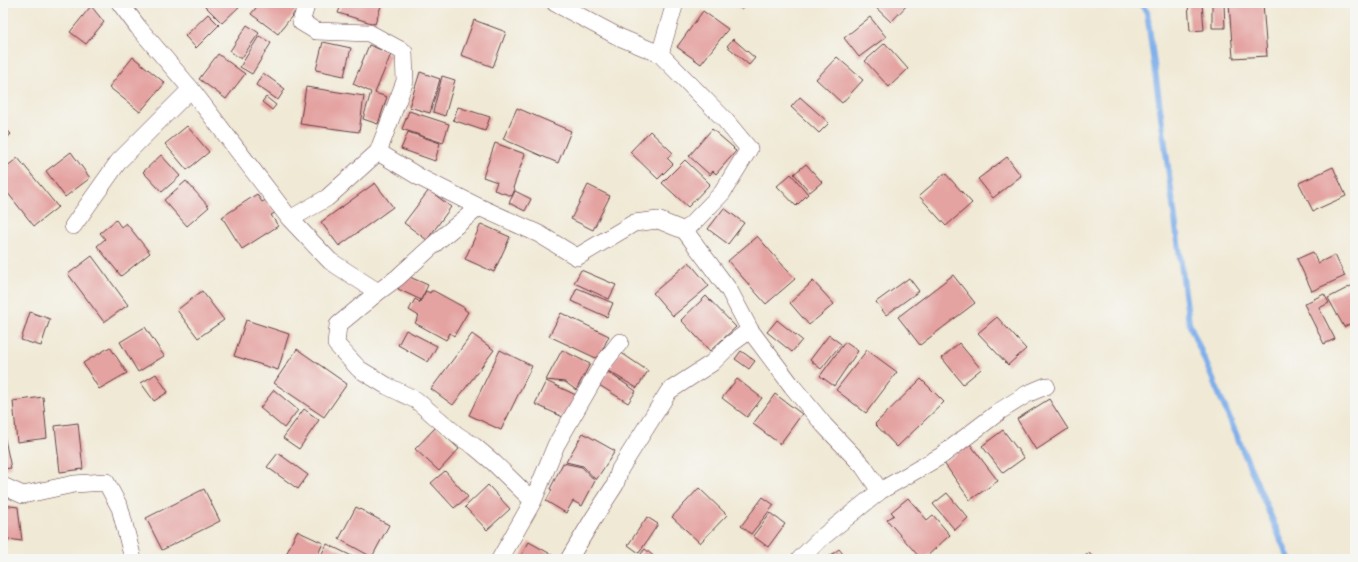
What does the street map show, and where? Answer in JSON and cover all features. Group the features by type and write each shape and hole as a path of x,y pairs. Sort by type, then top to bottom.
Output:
{"street":[{"path":"120,3 138,27 191,89 290,219 330,261 378,292"},
{"path":"290,219 327,198 378,152 405,81 404,52 369,33 316,31 301,22 307,3"},
{"path":"556,3 619,37 660,54 725,120 749,149 722,194 685,231"},
{"path":"660,54 675,3"},
{"path":"72,226 119,161 191,89"},
{"path":"378,152 421,178 538,234 577,257 634,223 658,220 685,231 729,290 750,330 792,386 824,425 863,466 880,491"},
{"path":"479,207 440,239 397,278 338,325 336,344 359,369 387,386 416,400 457,435 474,446 533,501"},
{"path":"569,559 592,519 615,485 620,469 669,392 712,363 731,344 750,330"},
{"path":"500,559 533,501 556,445 602,365 620,342"},
{"path":"800,559 820,539 880,491 941,456 1000,411 1027,394 1046,386"},
{"path":"3,486 23,495 74,484 106,482 120,508 133,559"}],"building":[{"path":"202,3 243,3 222,23"},
{"path":"260,3 302,3 278,34 251,14"},
{"path":"342,3 382,3 375,24 338,13"},
{"path":"731,3 745,3 742,9"},
{"path":"871,3 909,3 891,22"},
{"path":"1188,3 1202,3 1204,30 1190,31"},
{"path":"1212,3 1224,3 1225,28 1212,28"},
{"path":"1229,3 1263,3 1267,56 1233,58"},
{"path":"91,6 104,22 86,44 70,32"},
{"path":"703,11 728,29 701,64 677,47"},
{"path":"208,14 219,25 196,48 185,36"},
{"path":"870,17 886,37 859,57 844,38"},
{"path":"474,20 506,32 493,67 461,55"},
{"path":"247,25 259,33 241,59 230,51"},
{"path":"259,36 271,43 252,74 240,67"},
{"path":"733,39 755,58 749,65 727,46"},
{"path":"323,42 351,48 344,76 316,70"},
{"path":"885,43 908,69 889,87 865,61"},
{"path":"369,45 391,54 375,93 387,97 378,124 363,119 371,92 353,84"},
{"path":"218,54 245,74 226,99 199,79"},
{"path":"133,57 165,83 140,112 109,87"},
{"path":"837,57 863,80 842,103 816,79"},
{"path":"420,72 440,79 430,113 409,107"},
{"path":"263,73 285,89 278,100 256,85"},
{"path":"442,76 455,80 445,116 433,112"},
{"path":"306,87 364,96 359,132 300,124"},
{"path":"266,97 276,105 272,110 262,102"},
{"path":"800,97 829,123 819,133 791,107"},
{"path":"458,107 490,117 485,131 453,120"},
{"path":"517,108 571,131 558,163 503,139"},
{"path":"409,111 449,124 443,143 402,129"},
{"path":"3,126 11,134 3,141"},
{"path":"187,126 209,152 187,170 165,144"},
{"path":"712,129 736,151 716,174 713,171 710,175 689,156"},
{"path":"650,131 673,153 667,158 673,164 658,179 630,152"},
{"path":"408,132 440,143 435,161 401,149"},
{"path":"495,143 525,154 513,188 515,189 512,196 494,190 497,182 483,177"},
{"path":"71,152 90,178 65,197 46,171"},
{"path":"161,155 180,176 162,192 143,172"},
{"path":"1007,157 1021,176 993,198 978,179"},
{"path":"18,158 58,207 34,226 3,187 3,169"},
{"path":"685,160 710,184 688,207 662,183"},
{"path":"806,164 822,182 810,192 794,174"},
{"path":"1333,167 1346,196 1313,211 1299,183"},
{"path":"945,173 972,203 946,226 919,196"},
{"path":"791,174 808,194 796,206 777,186"},
{"path":"186,181 209,207 187,226 164,200"},
{"path":"375,183 393,207 339,246 321,222"},
{"path":"588,185 610,196 593,230 571,219"},
{"path":"429,190 451,207 427,240 404,223"},
{"path":"515,191 531,199 525,211 509,203"},
{"path":"257,194 262,202 266,200 275,213 271,215 278,226 242,249 222,217"},
{"path":"724,208 744,223 728,244 708,229"},
{"path":"116,220 121,227 126,223 150,253 121,276 97,246 105,239 100,233"},
{"path":"481,224 510,237 494,272 465,259"},
{"path":"757,236 795,279 766,304 728,261"},
{"path":"1313,252 1318,263 1335,255 1345,276 1312,291 1297,259"},
{"path":"92,256 128,305 104,322 68,274"},
{"path":"689,262 709,286 673,316 653,293"},
{"path":"581,270 616,285 609,299 574,283"},
{"path":"405,275 428,285 421,300 398,289"},
{"path":"953,275 975,303 920,345 898,317"},
{"path":"909,278 919,291 886,315 876,302"},
{"path":"813,281 834,304 809,325 790,303"},
{"path":"1355,284 1355,321 1344,327 1328,298"},
{"path":"577,288 613,303 607,317 571,301"},
{"path":"202,291 224,320 198,338 177,310"},
{"path":"426,291 430,293 431,291 434,291 465,308 464,309 468,312 454,336 450,333 446,340 415,323 419,316 409,310 415,299 420,302"},
{"path":"1324,294 1329,303 1319,308 1335,339 1324,344 1304,304"},
{"path":"706,296 736,327 710,351 681,320"},
{"path":"30,312 50,319 41,346 21,340"},
{"path":"561,313 609,336 598,359 549,336"},
{"path":"997,317 1026,349 1008,365 978,333"},
{"path":"246,320 289,334 278,370 234,356"},
{"path":"777,320 802,340 792,352 767,332"},
{"path":"145,327 164,356 138,372 120,342"},
{"path":"406,330 437,346 428,362 398,345"},
{"path":"472,334 494,350 453,405 431,389"},
{"path":"829,335 841,344 821,369 810,360"},
{"path":"845,342 858,351 834,386 820,376"},
{"path":"959,343 981,369 963,384 942,358"},
{"path":"110,347 127,373 99,389 83,363"},
{"path":"297,349 347,384 324,417 274,383"},
{"path":"500,350 532,366 501,430 469,415"},
{"path":"562,350 590,364 576,390 565,382 546,380"},
{"path":"867,350 897,372 866,413 836,390"},
{"path":"741,351 755,361 749,369 735,359"},
{"path":"620,352 648,371 637,388 608,371"},
{"path":"608,372 636,391 628,403 599,385"},
{"path":"156,374 168,392 154,401 141,383"},
{"path":"737,379 762,398 747,417 722,398"},
{"path":"921,379 944,402 897,447 875,424"},
{"path":"546,381 576,395 565,418 535,404"},
{"path":"274,390 298,410 284,428 260,408"},
{"path":"775,394 802,414 780,444 753,424"},
{"path":"43,397 47,438 17,442 13,401"},
{"path":"1049,399 1068,429 1036,450 1017,419"},
{"path":"304,409 319,420 299,449 283,438"},
{"path":"78,423 83,469 60,472 55,426"},
{"path":"436,427 459,449 439,471 415,449"},
{"path":"3,430 11,468 3,469"},
{"path":"1003,430 1024,458 1003,473 982,446"},
{"path":"583,433 615,451 596,480 583,466 566,462"},
{"path":"970,444 998,481 970,500 944,463"},
{"path":"278,453 308,475 298,489 267,467"},
{"path":"563,463 582,467 595,481 582,506 573,501 566,513 546,501 552,490 550,489"},
{"path":"445,471 468,497 454,508 431,483"},
{"path":"488,485 510,509 487,530 465,507"},
{"path":"699,488 727,515 700,543 672,517"},
{"path":"204,489 220,521 162,550 146,518"},
{"path":"947,493 968,518 955,530 933,504"},
{"path":"763,497 774,505 751,534 741,526"},
{"path":"908,498 927,520 933,515 950,535 924,559 921,559 887,520 894,515 891,512"},
{"path":"3,505 18,507 22,541 8,539 3,541"},
{"path":"356,507 389,525 372,557 339,539"},
{"path":"770,513 785,524 768,547 753,536"},
{"path":"647,517 658,524 639,553 628,545"},
{"path":"297,531 323,543 316,559 284,559"},
{"path":"529,542 556,557 555,559 519,559"},
{"path":"327,544 358,559 319,559"},
{"path":"645,549 657,559 637,559"},
{"path":"839,549 847,559 826,559"},
{"path":"1089,553 1094,559 1081,559"}],"waterway":[{"path":"1140,3 1147,12 1189,323 1289,559"}]}
